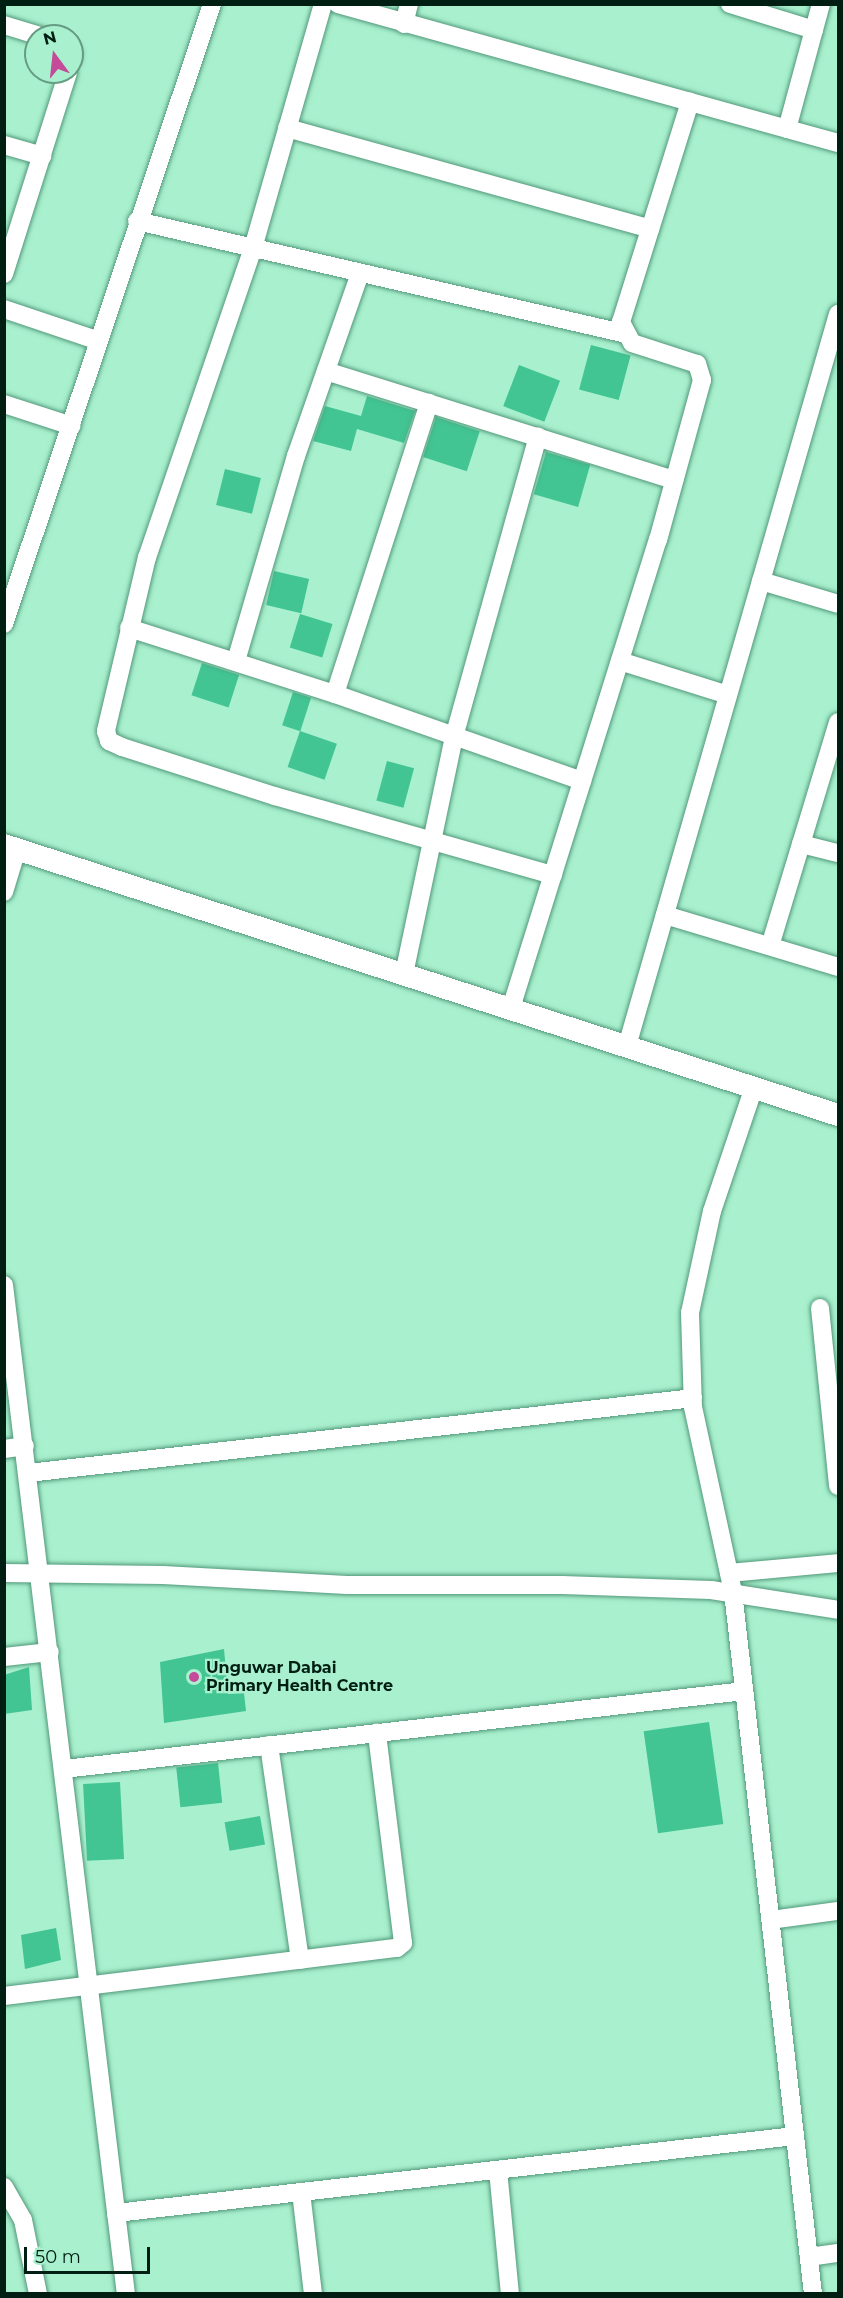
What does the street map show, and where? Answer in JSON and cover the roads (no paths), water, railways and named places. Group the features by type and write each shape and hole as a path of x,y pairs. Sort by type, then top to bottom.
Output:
{"street":[{"path":"4,624 72,426 137,221 212,4"},
{"path":"322,4 253,248 177,463 129,628 106,731 109,741 275,796 433,838 552,875"},
{"path":"338,4 838,143"},
{"path":"404,24 409,4"},
{"path":"730,4 814,30"},
{"path":"787,129 821,4"},
{"path":"4,25 24,31"},
{"path":"4,274 64,84"},
{"path":"511,1008 620,661 675,480 702,380 697,364 632,344 624,333 621,322 690,102"},
{"path":"287,128 650,229"},
{"path":"4,145 42,156"},
{"path":"137,221 624,333"},
{"path":"236,661 296,456 360,273"},
{"path":"4,309 99,341"},
{"path":"627,1046 761,581 832,360 838,314"},
{"path":"326,371 675,480"},
{"path":"4,404 72,426"},
{"path":"335,694 429,404"},
{"path":"404,974 454,737 538,437"},
{"path":"761,581 838,604"},
{"path":"129,628 335,694 582,781"},
{"path":"620,661 728,695"},
{"path":"770,946 838,722"},
{"path":"801,844 838,853"},
{"path":"4,892 11,847 838,1115"},
{"path":"665,915 838,967"},
{"path":"754,1087 712,1211 690,1313 693,1398 733,1592 813,2294"},
{"path":"4,1285 8,1337 41,1573 126,2294"},
{"path":"820,1308 838,1486"},
{"path":"28,1473 693,1398"},
{"path":"4,1449 25,1446"},
{"path":"729,1573 838,1563"},
{"path":"4,1573 346,1585 562,1585 733,1592 838,1610"},
{"path":"4,1657 50,1652"},
{"path":"64,1769 744,1691"},
{"path":"4,1996 300,1960 381,1953 403,1943 376,1733"},
{"path":"269,1745 300,1960"},
{"path":"771,1920 838,1911"},
{"path":"116,2213 795,2136"},
{"path":"498,2170 510,2294"},
{"path":"4,2187 23,2220 38,2294"},
{"path":"301,2192 313,2294"},
{"path":"809,2258 838,2253"}],"place":[{"name":"Unguwar Dabai Primary Health Centre","path":"194,1677"}]}
